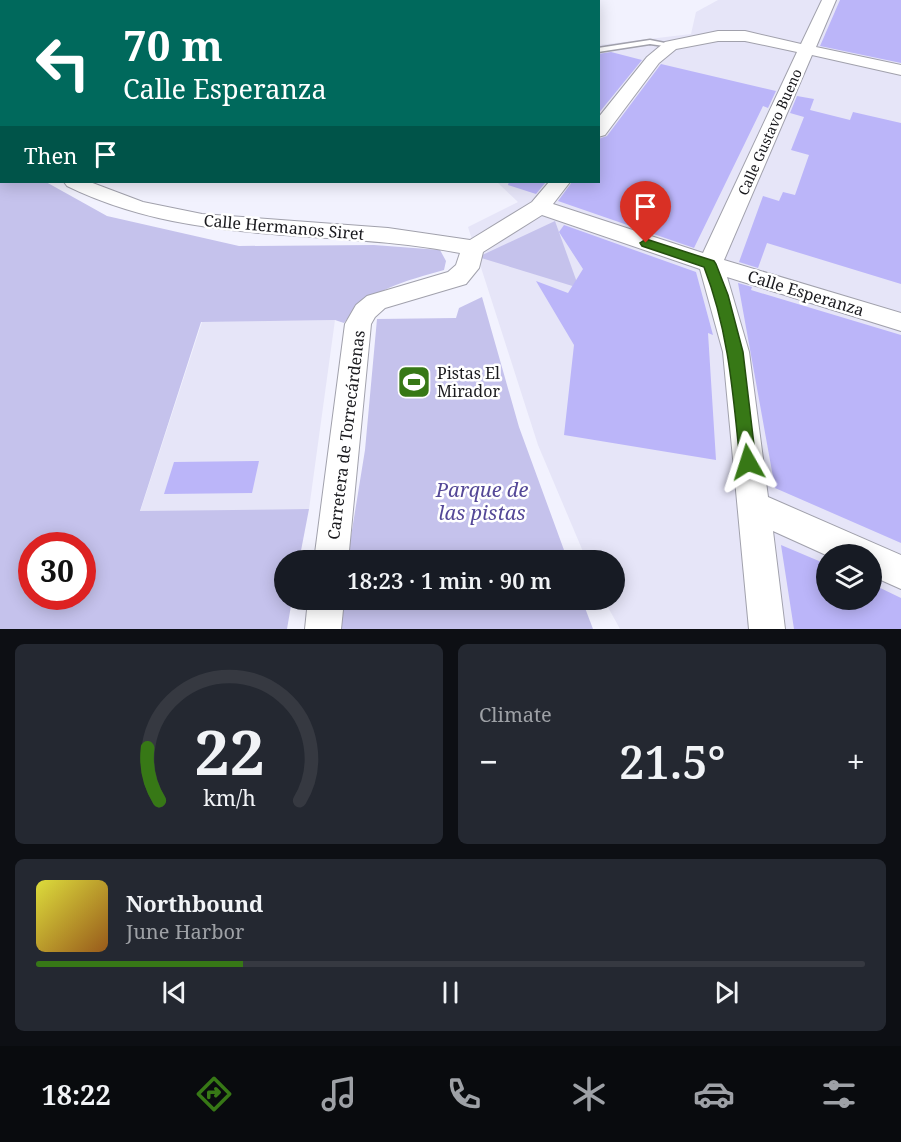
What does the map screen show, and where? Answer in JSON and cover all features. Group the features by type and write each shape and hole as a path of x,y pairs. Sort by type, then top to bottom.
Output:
{"street":[{"name":"Calle Gustavo Bueno","path":"710,264 829,0"},
{"path":"600,128 653,60 670,45 718,36 745,36 901,70"},
{"name":"Calle Hermanos Siret","path":"76,183 124,202 213,223 392,236 473,248"},
{"path":"473,248 540,207 559,183"},
{"name":"Calle Esperanza","path":"540,207 710,264 901,322"},
{"name":"Carretera de Torrecárdenas","path":"332,550 358,324 365,311 376,302 457,278 467,268 473,248"},
{"path":"710,264 736,352 767,629"},
{"path":"753,506 838,544"},
{"path":"882,563 901,572"},
{"path":"323,629 325,610"}],"lane":[{"path":"600,50 650,42 670,45"}],"shaded area":[{"path":"718,0 901,0 901,629 620,629 610,610 625,610 625,550 582,550 538,445 468,227 518,202 498,183 600,183 600,45 691,34 696,12"},
{"path":"335,320 309,509 140,512 202,322"}],"green space":[{"path":"0,183 48,183 107,216 239,246 374,245 440,250 446,261 444,270 376,294 354,311 344,323 335,320 201,322 140,511 309,509 301,550 274,550 274,610 290,610 287,629 0,629"},
{"path":"555,221 579,288 478,257"},
{"name":"Parque de las pistas","path":"482,297 519,427 564,550 349,550 365,450 377,319 456,318 459,308"},
{"path":"341,610 586,610 593,629 339,629"}],"building":[{"path":"840,0 901,0 901,63 820,46"},
{"path":"611,52 642,60 600,112 600,54"},
{"path":"661,64 776,91 768,108 763,106 694,248 558,201 571,183 600,183 600,138 607,136"},
{"path":"797,96 814,99 810,110 850,120 853,112 901,123 901,284 767,243 758,268 739,262 763,196 779,201 783,192 795,195 809,155 791,150 804,117 790,113"},
{"path":"509,183 545,183 536,194 508,185"},
{"path":"564,225 696,272 713,335 708,333 716,460 564,435 574,345 536,281 568,293 583,269 559,232"},
{"path":"738,283 752,287 751,290 901,335 901,543 775,488"},
{"path":"259,461 252,493 164,494 174,462"},
{"path":"781,545 816,560 816,610 882,610 882,589 901,598 901,629 794,629"}],"place":[{"name":"Pistas El Mirador","path":"414,382"}],"route":[{"path":"646,243 710,264 736,352 748,462"}]}
